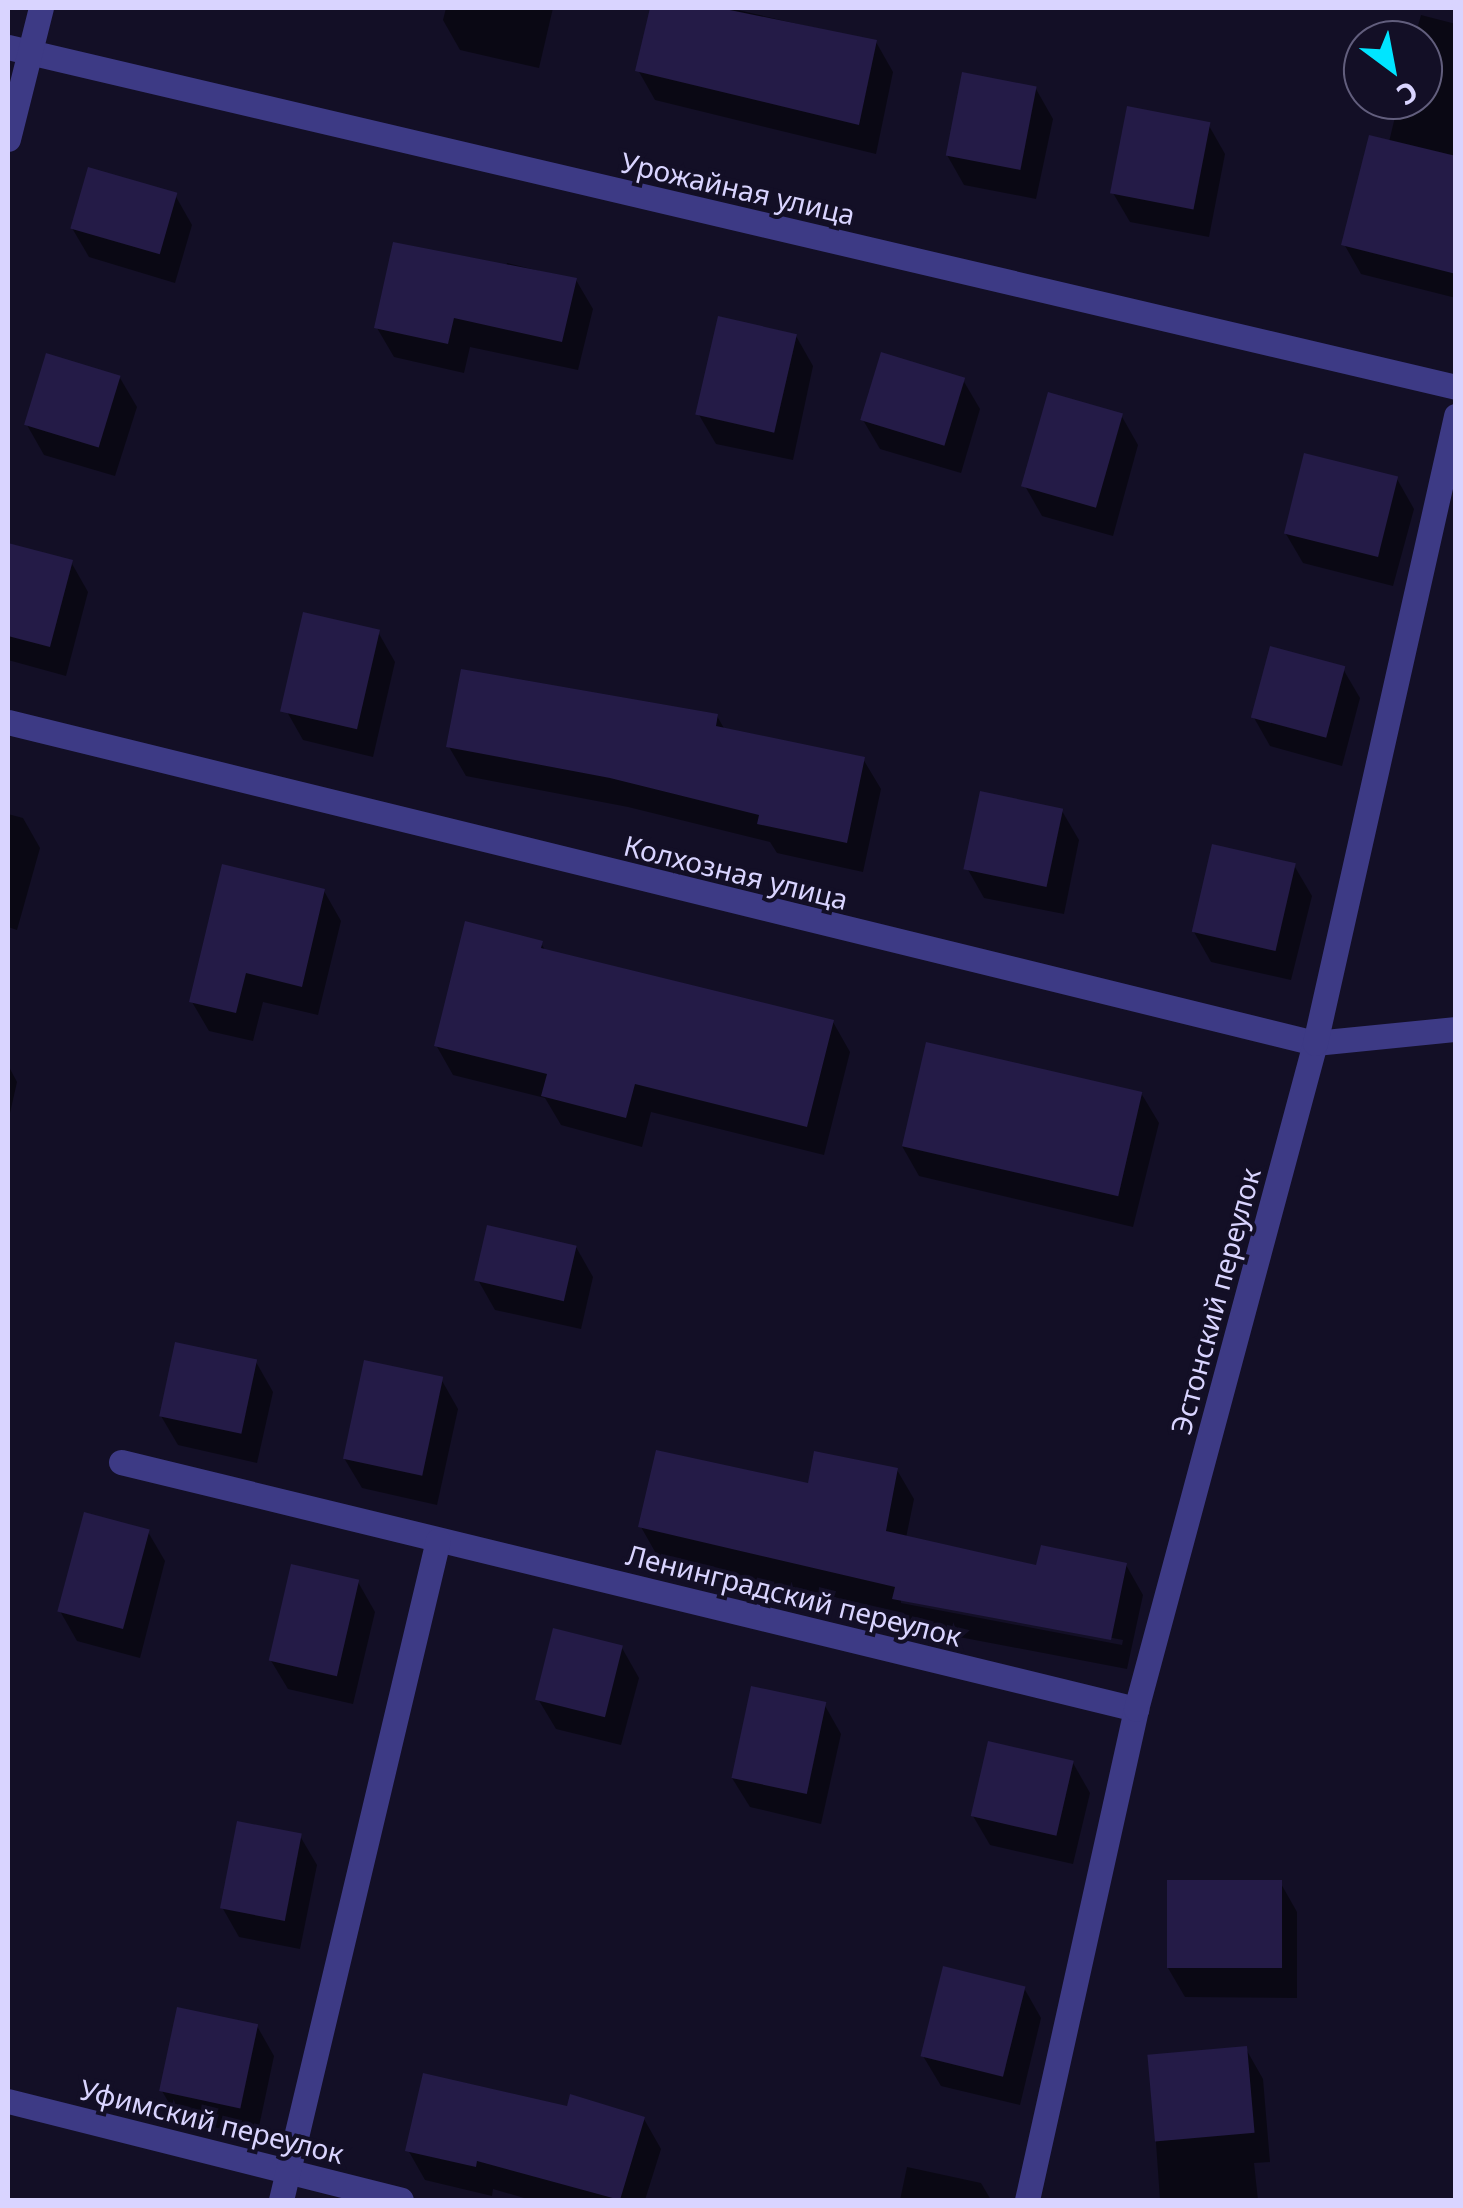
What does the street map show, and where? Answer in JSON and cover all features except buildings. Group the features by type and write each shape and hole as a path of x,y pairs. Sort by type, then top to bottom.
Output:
{"street":[{"path":"8,139 18,50 41,8"},
{"name":"Урожайная улица","path":"18,50 1456,387"},
{"name":"Эстонский переулок","path":"1027,2200 1136,1709 1315,1043 1456,416"},
{"name":"Колхозная улица","path":"8,722 1315,1043 1456,1029"},
{"name":"Ленинградский переулок","path":"121,1462 1136,1709"},
{"path":"281,2200 438,1540"},
{"name":"Уфимский переулок","path":"8,2101 288,2168 401,2200"}]}
